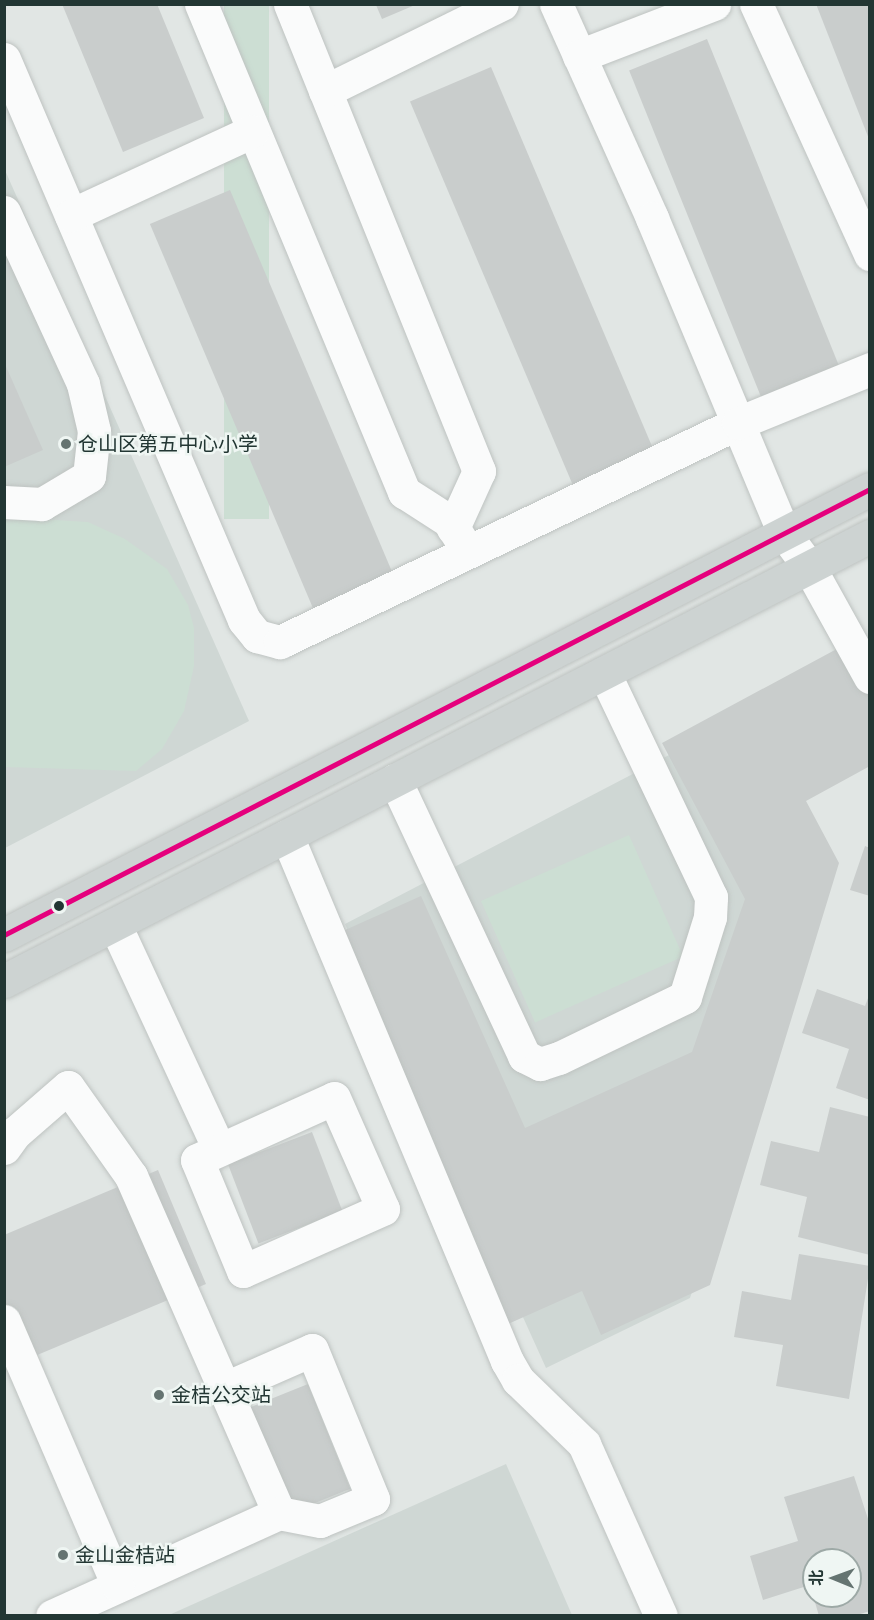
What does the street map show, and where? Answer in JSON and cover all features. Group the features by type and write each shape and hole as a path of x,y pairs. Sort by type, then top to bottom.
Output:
{"main road":[{"path":"4,935 870,489"},
{"path":"4,981 870,536"}],"street":[{"path":"201,4 404,492 461,540"},
{"path":"290,4 479,471 461,540"},
{"path":"325,91 502,4"},
{"path":"556,4 784,533 809,567 870,677"},
{"path":"579,56 714,4"},
{"path":"756,4 870,254"},
{"path":"4,59 244,620 257,636 280,642 461,540 870,369"},
{"path":"71,215 253,131"},
{"path":"4,212 83,384 94,431 89,476 42,504 4,502"},
{"path":"395,780 524,1056 540,1064 559,1058 685,996 710,917 711,897 604,673"},
{"path":"287,836 507,1361 518,1380 585,1443 661,1616"},
{"path":"115,925 219,1149"},
{"path":"4,1148 15,1133 68,1087 131,1176 279,1513"},
{"path":"334,1098 383,1209 243,1271 197,1160 219,1149 334,1098"},
{"path":"4,1321 118,1586"},
{"path":"52,1616 279,1513 320,1521 373,1499 312,1350 223,1389"}],"shaded area":[{"name":"仓山区第五中心小学","path":"4,168 249,721 5,848 4,848"},
{"path":"863,654 785,795 832,863 690,1298 546,1368 345,924"},
{"path":"506,1464 572,1615 169,1615"}],"green space":[{"path":"224,5 269,5 269,519 224,519"},
{"path":"4,517 88,522 125,539 167,569 188,605 194,628 194,666 184,711 162,749 136,771 5,767"},
{"path":"629,835 683,957 535,1022 481,901"}],"building":[{"path":"62,4 157,4 204,118 123,152"},
{"path":"816,4 870,4 870,139 869,139"},
{"path":"376,5 415,5 382,19"},
{"path":"707,39 840,368 762,400 629,70"},
{"path":"491,67 654,451 573,485 410,101"},
{"path":"230,190 393,575 313,609 150,224"},
{"path":"4,362 43,450 4,467"},
{"path":"846,644 870,688 870,766 806,801 839,863 710,1285 601,1335 582,1291 508,1324 334,935 421,896 525,1128 692,1052 745,899 662,743"},
{"path":"865,846 870,848 870,896 850,890"},
{"path":"817,989 865,1006 870,993 870,1100 836,1088 849,1049 802,1033"},
{"path":"830,1107 870,1117 870,1255 798,1237 807,1197 760,1185 771,1141 819,1152"},
{"path":"312,1132 342,1211 258,1244 228,1164"},
{"path":"158,1170 206,1284 4,1369 4,1235"},
{"path":"799,1254 870,1266 849,1399 776,1386 783,1345 734,1337 742,1291 791,1300"},
{"path":"308,1384 350,1489 293,1512 251,1407"},
{"path":"854,1476 870,1525 870,1611 854,1616 819,1616 817,1608 862,1608 862,1548 802,1548 802,1588 763,1600 750,1556 798,1541 784,1497"}],"transit line":[{"path":"4,935 870,489"}],"place":[{"name":"仓山区第五中心小学","path":"66,444"},
{"name":"金桔公交站","path":"159,1395"},
{"name":"金山金桔站","path":"63,1555"}]}
